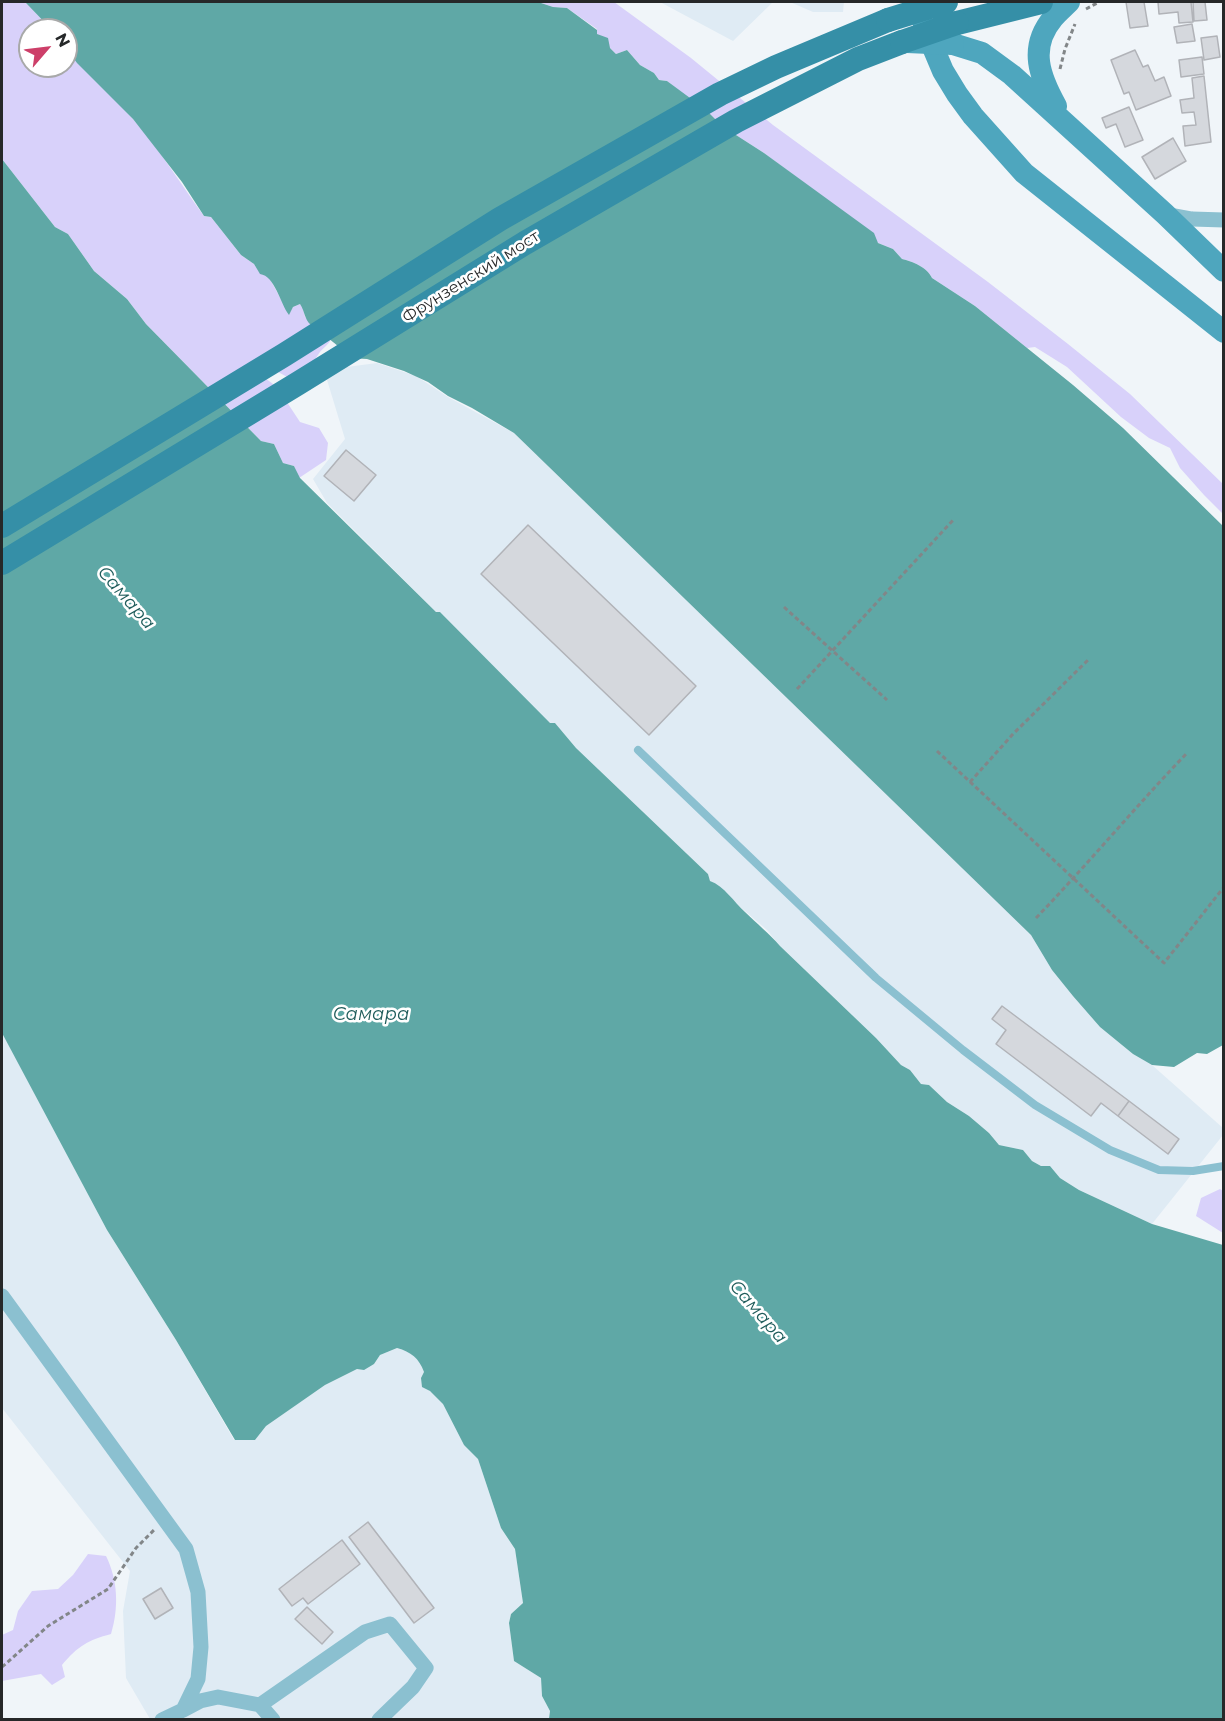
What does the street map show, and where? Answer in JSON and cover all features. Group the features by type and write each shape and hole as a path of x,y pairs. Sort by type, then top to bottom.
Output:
{"main road":[{"path":"888,20 919,2 922,20 943,71 973,116 997,145 1024,173 1224,332"},
{"name":"Фрунзенский мост","path":"2,526 284,355 500,219 640,139 739,85 841,38 946,2"},
{"name":"Фрунзенский мост","path":"2,563 525,243 736,121 858,59 902,42 955,34 1041,2"},
{"path":"1064,121 1044,86 1038,60 1039,48 1044,32 1053,18 1076,11"},
{"path":"955,34 993,60 1064,121 1224,271"}],"street":[{"path":"1165,214 1192,219 1224,220"},
{"path":"2,1296 186,1548 198,1592 201,1647 198,1679 183,1710"},
{"path":"260,1705 365,1632 390,1624 426,1668 413,1687 383,1718"},
{"path":"162,1719 200,1701 218,1697 260,1705 273,1719"}],"lane":[{"path":"638,750 876,978 963,1050 1035,1105 1110,1150 1159,1170 1193,1171 1224,1166"}],"path":[{"path":"1060,70 1076,11 1099,2"},
{"path":"797,689 954,519"},
{"path":"784,607 887,700"},
{"path":"970,782 1013,734 1089,659"},
{"path":"937,751 1164,963 1224,887"},
{"path":"1036,918 1074,879 1132,810 1187,753"},
{"path":"2,1667 48,1626 108,1589 136,1548 166,1519"}],"shaded area":[{"path":"2,2 25,2 40,18 18,18 18,78 78,78 78,63 143,131 204,216 211,217 241,255 270,279 289,314 293,307 300,304 305,317 331,339 313,363 311,390 269,367 261,375 277,387 300,422 319,428 328,443 326,460 299,478 294,466 283,463 274,444 261,441 146,324 127,299 94,271 68,234 55,227 2,159"},
{"path":"538,2 614,2 691,58 773,125 988,282 1130,394 1223,484 1223,514 1180,468 1170,448 1149,438 1121,417 1067,367 1035,347 1027,348 975,306 932,278 923,268 902,259 893,249 878,243 827,200 764,153 722,126 667,81 659,80 654,73 640,65 627,50 616,54 596,34 597,29 567,8 553,7"},
{"path":"660,2 773,2 733,41"},
{"path":"790,2 844,2 843,12 813,12"},
{"path":"377,363 416,376 448,397 514,433 1031,935 1052,970 1100,1027 1133,1054 1152,1065 1223,1128 1223,1135 1152,1224 1079,1190 1060,1178 1050,1166 1041,1166 1032,1161 1023,1150 999,1145 969,1116 947,1102 929,1085 921,1084 910,1070 901,1065 780,946 767,930 710,881 708,874 576,748 555,723 550,724 440,612 436,612 327,503 313,479 345,439 324,370"},
{"path":"2,1032 107,1230 176,1340 234,1440 255,1440 265,1426 325,1385 357,1369 374,1364 380,1355 397,1348 410,1352 421,1363 430,1391 443,1404 464,1445 478,1459 501,1528 515,1549 523,1603 511,1614 509,1623 514,1661 541,1678 542,1696 550,1711 549,1719 150,1719 126,1678 123,1611 130,1571 2,1408"},
{"path":"1220,1189 1223,1191 1223,1233 1196,1216 1201,1198"},
{"path":"88,1554 106,1556 113,1575 116,1604 111,1634 90,1641 73,1653 62,1665 65,1677 52,1685 41,1674 2,1681 2,1635 13,1630 18,1611 32,1591 58,1589 73,1575"}],"water":[{"path":"25,2 538,2 553,7 567,8 597,30 597,34 608,38 610,48 616,54 627,50 640,65 654,73 659,80 667,81 705,109 722,126 764,153 874,233 878,243 893,249 902,259 923,268 932,278 975,306 1123,428 1223,526 1223,1045 1207,1054 1197,1053 1174,1067 1152,1065 1133,1054 1100,1027 1052,970 1031,935 514,433 448,396 428,382 404,371 367,359 349,358 336,344 309,323 300,304 293,307 289,315 270,280 260,274 254,264 241,255 211,217 204,216 182,182 133,119 78,64 78,18 40,18"},
{"name":"Самара","path":"2,159 55,227 68,234 94,271 127,299 146,324 261,441 274,444 283,463 294,466 300,478 436,612 440,612 550,723 555,723 576,748 708,874 710,881 724,890 901,1065 910,1070 921,1084 929,1085 947,1102 969,1116 999,1145 1023,1150 1032,1161 1041,1166 1050,1166 1060,1178 1079,1190 1152,1224 1223,1245 1223,1719 549,1719 550,1711 542,1696 541,1678 514,1661 509,1623 511,1614 523,1603 515,1549 501,1528 478,1459 464,1445 443,1404 430,1391 422,1387 421,1378 424,1372 414,1356 397,1348 380,1355 374,1364 364,1370 357,1369 325,1385 266,1426 255,1440 235,1440 107,1230 2,1033"}],"building":[{"path":"1126,2 1144,2 1148,26 1130,28"},
{"path":"1158,2 1191,2 1193,22 1179,23 1178,12 1159,14"},
{"path":"1193,2 1205,2 1207,20 1194,21"},
{"path":"1192,24 1195,41 1177,43 1174,27"},
{"path":"1217,36 1220,57 1204,60 1201,38"},
{"path":"1135,50 1143,67 1148,65 1155,81 1164,77 1171,96 1136,110 1129,92 1124,94 1111,60"},
{"path":"1202,57 1204,74 1181,77 1179,60"},
{"path":"1204,76 1211,142 1185,146 1183,126 1196,125 1194,112 1182,113 1180,100 1194,98 1192,78"},
{"path":"1129,107 1143,140 1125,147 1116,124 1106,128 1102,118"},
{"path":"1173,138 1186,161 1155,179 1142,157"},
{"path":"346,450 376,475 354,501 324,476"},
{"path":"528,525 696,686 649,735 481,574"},
{"path":"1002,1006 1129,1101 1118,1116 1101,1103 1091,1116 996,1044 1006,1030 992,1019"},
{"path":"1129,1101 1179,1139 1168,1154 1118,1116"},
{"path":"368,1522 434,1608 414,1623 349,1537"},
{"path":"342,1540 360,1564 308,1604 303,1598 292,1606 279,1589"},
{"path":"161,1588 173,1608 155,1619 143,1599"},
{"path":"307,1607 333,1632 322,1644 295,1619"}]}
